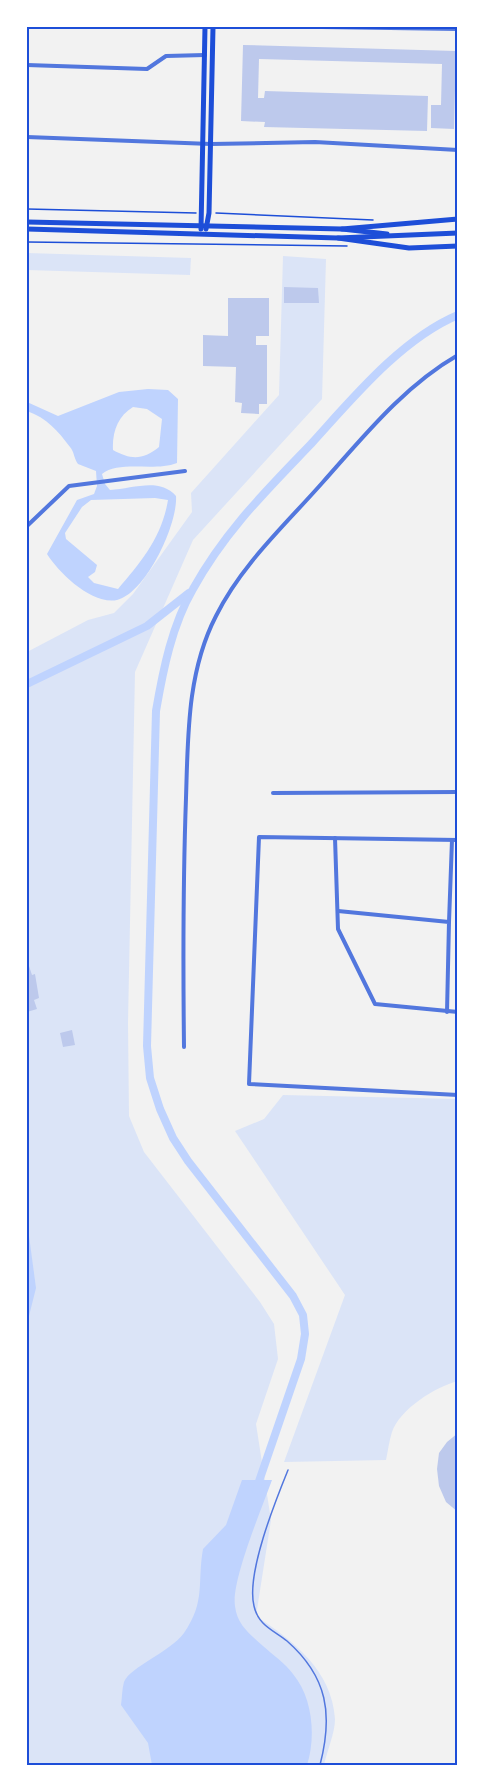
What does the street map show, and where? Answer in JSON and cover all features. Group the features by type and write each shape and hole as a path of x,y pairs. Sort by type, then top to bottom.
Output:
{"main road":[{"path":"203,233 199,226 205,27"},
{"path":"203,233 208,226 213,27"},
{"path":"342,229 458,219"},
{"path":"27,222 342,229 410,236"},
{"path":"27,230 338,238 458,234"},
{"path":"338,238 409,249 458,246"}],"street":[{"path":"322,27 458,29"},
{"path":"27,65 147,69 166,56 205,55"},
{"path":"27,137 202,144 315,142 458,150"},
{"path":"184,1047 182,902 189,715 198,663 215,618 244,572 363,436 410,390 458,355"},
{"path":"27,526 69,486 185,471"},
{"path":"273,793 458,792"},
{"path":"458,840 259,837 249,1084 458,1095"},
{"path":"335,838 338,929 375,1004 458,1012"},
{"path":"447,1012 452,840"},
{"path":"338,911 449,922"}],"lane":[{"path":"288,1470 256,1569 252,1589 253,1605 259,1620 288,1642 314,1672 321,1686 327,1705 327,1723 320,1765"}],"path":[{"path":"27,242 357,247"}],"shaded area":[{"path":"27,253 191,258 190,275 27,270"},
{"path":"283,256 326,259 322,399 193,540 135,672 128,1023 129,1116 144,1152 260,1302 274,1324 278,1359 256,1424 271,1520 256,1616 284,1636 308,1658 318,1671 327,1686 332,1702 334,1730 324,1765 27,1765 27,652 88,620 114,613 133,594 192,512 191,493 279,395"},
{"path":"283,1095 458,1099 458,1381 439,1388 419,1400 402,1415 392,1432 386,1460 284,1462 345,1295 235,1131 264,1119"}],"water":[{"path":"148,389 168,390 178,399 177,463 158,467 127,467 109,470 102,474 105,484 110,490 154,485 169,490 176,496 172,523 149,571 128,595 117,600 107,600 97,598 77,586 59,570 47,554 77,500 94,494 97,486 96,471 78,464 71,449 56,430 40,417 27,411 27,402 58,416 119,392","holes":["133,407 147,409 162,419 159,447 148,454 137,457 126,456 113,450 117,425 123,415","155,498 168,500 161,526 142,559 118,589 94,583 88,577 95,572 97,565 66,539 65,533 82,507 91,500"]},
{"path":"27,1221 36,1288 27,1324"},
{"path":"242,1480 272,1480 242,1563 235,1595 236,1613 241,1624 249,1633 290,1670 305,1694 312,1730 307,1765 152,1765 148,1743 121,1705 124,1682 134,1671 178,1640 191,1622 200,1592 203,1549 226,1525"}],"building":[{"path":"243,45 456,51 454,129 431,128 431,105 441,105 442,64 259,59 258,98 264,98 265,91 428,96 427,131 264,127 265,122 241,121"},
{"path":"284,287 318,288 319,303 284,303"},
{"path":"228,298 269,298 269,336 256,336 256,345 267,345 267,404 259,404 259,414 241,413 242,403 235,402 236,367 203,366 203,335 228,336"},
{"path":"27,960 32,975 35,974 39,998 34,1000 37,1009 27,1012"},
{"path":"72,1030 75,1045 63,1047 60,1033"},
{"path":"458,1433 458,1512 446,1502 439,1486 437,1469 439,1453"}],"waterway":[{"path":"256,1490 301,1359 305,1334 303,1315 293,1296 188,1161 173,1138 150,1078 147,1046 156,711 165,664 179,617 205,568 219,548 262,495 378,372 417,339 458,315"},
{"path":"27,684 147,626 189,593"}]}
